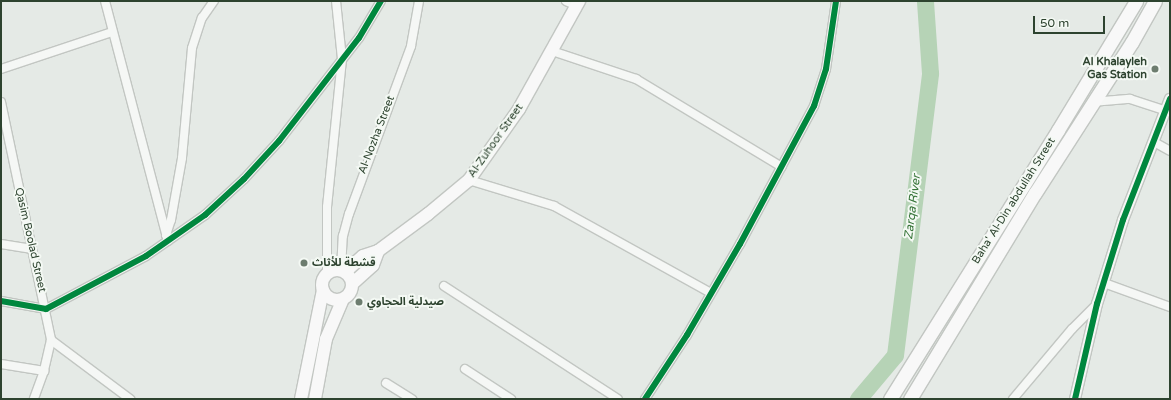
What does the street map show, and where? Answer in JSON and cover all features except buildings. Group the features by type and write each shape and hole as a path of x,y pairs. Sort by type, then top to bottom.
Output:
{"main road":[{"name":"Baha' Al-Din abdullah Street","path":"890,399 1058,130 1136,1"},
{"name":"Baha' Al-Din abdullah Street","path":"910,399 1069,138 1132,42 1155,1"},
{"name":"Al-Zuhoor Street","path":"343,271 363,256 378,250 469,180 515,116 552,51 574,3"},
{"path":"1058,130 1069,138"},
{"name":"Al-Zuhoor Street","path":"352,284 372,265 378,250"},
{"path":"300,399 323,290 322,281 327,274 343,271 352,284 350,293 343,299 326,339 315,399"},
{"path":"323,290 333,300 343,299"}],"street":[{"path":"105,1 167,238"},
{"path":"167,238 172,220 182,158 192,48 202,18 214,1"},
{"path":"327,274 327,207 342,59 336,1"},
{"path":"1,301 46,309 205,215 244,179 288,130 359,38 381,1"},
{"name":"Al-Nozha Street","path":"343,271 343,236 349,214 411,46 419,1"},
{"path":"645,399 711,293 782,167 814,106 826,69 836,1"},
{"path":"1,69 112,32"},
{"path":"552,51 636,79 782,167"},
{"path":"1092,102 1130,99 1168,112"},
{"path":"1075,399 1097,304 1123,220 1154,142 1168,112 1170,99"},
{"name":"Qasim Boolad Street","path":"1,102 31,249 46,309 51,340 44,371 34,399"},
{"path":"1154,142 1170,151"},
{"path":"469,180 554,206 711,293"},
{"path":"1,244 31,249"},
{"path":"1104,283 1170,307"},
{"path":"444,286 618,399"},
{"path":"1013,399 1072,329 1097,304"},
{"path":"51,340 130,399"},
{"path":"1,364 44,371"},
{"path":"465,369 511,399"},
{"path":"386,383 412,399"}],"waterway":[{"name":"Zarqa River","path":"858,399 895,355 930,73 925,1"}],"cycle path":[{"path":"1,301 46,309 146,256 205,215 244,179 279,141 359,38 381,1"},
{"path":"645,399 687,335 740,244 814,106 826,69 836,1"},
{"path":"1075,399 1097,304 1123,220 1170,99"}],"place":[{"name":"Al Khalayleh Gas Station","path":"1155,69"},
{"name":"قشطة للأثاث","path":"304,263"},
{"name":"صيدلية الحجاوي","path":"359,302"}]}
